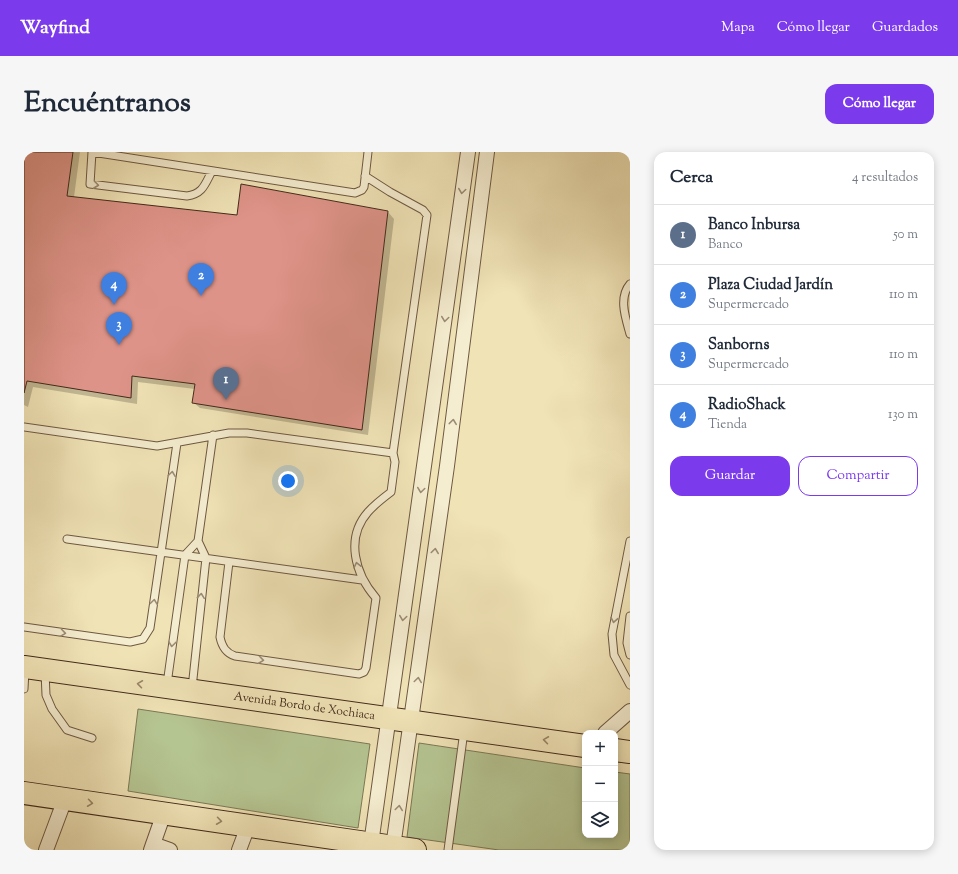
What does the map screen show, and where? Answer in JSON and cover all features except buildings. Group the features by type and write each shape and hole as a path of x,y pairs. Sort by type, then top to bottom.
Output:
{"main road":[{"name":"Avenida Bordo de Xochiaca","path":"30,673 167,687 582,746"},
{"path":"618,750 630,752"},
{"path":"24,793 248,826 334,845 371,844 415,850"}],"street":[{"path":"371,844 468,152"},
{"path":"393,847 447,466 487,152"},
{"path":"425,462 447,466"},
{"path":"608,730 630,711"},
{"path":"46,850 65,799"},
{"path":"164,813 152,847 170,850"},
{"path":"240,850 248,826"}],"lane":[{"path":"212,171 202,191 194,195 187,196 90,184 92,152 355,193 362,190 368,152"},
{"path":"229,562 220,637 221,644 229,654 359,674 364,672 366,668 376,598 362,580 355,557 356,533 367,512 391,492 395,462 393,453 427,216 423,210 365,176"},
{"path":"630,284 624,296 630,334"},
{"path":"24,427 157,446 213,435 252,433 393,453"},
{"path":"191,691 206,558 198,541 213,435"},
{"path":"24,627 130,642 144,639 150,628 177,443"},
{"path":"67,539 362,580"},
{"path":"167,687 185,555 198,541"},
{"path":"630,541 612,634 614,656 630,686"},
{"path":"630,616 627,643 630,655"},
{"path":"30,673 46,695 52,709 66,730 92,738"},
{"path":"448,850 464,728"}],"green space":[{"path":"138,709 370,744 358,828 128,791"},
{"path":"419,743 582,768 582,838 618,838 618,772 630,774 630,850 499,850 407,837"}],"place":[{"name":"Plaza Ciudad Jardín","path":"201,296"},
{"name":"RadioShack","path":"114,305"},
{"name":"Sanborns","path":"119,345"},
{"name":"Banco Inbursa","path":"226,400"}]}
